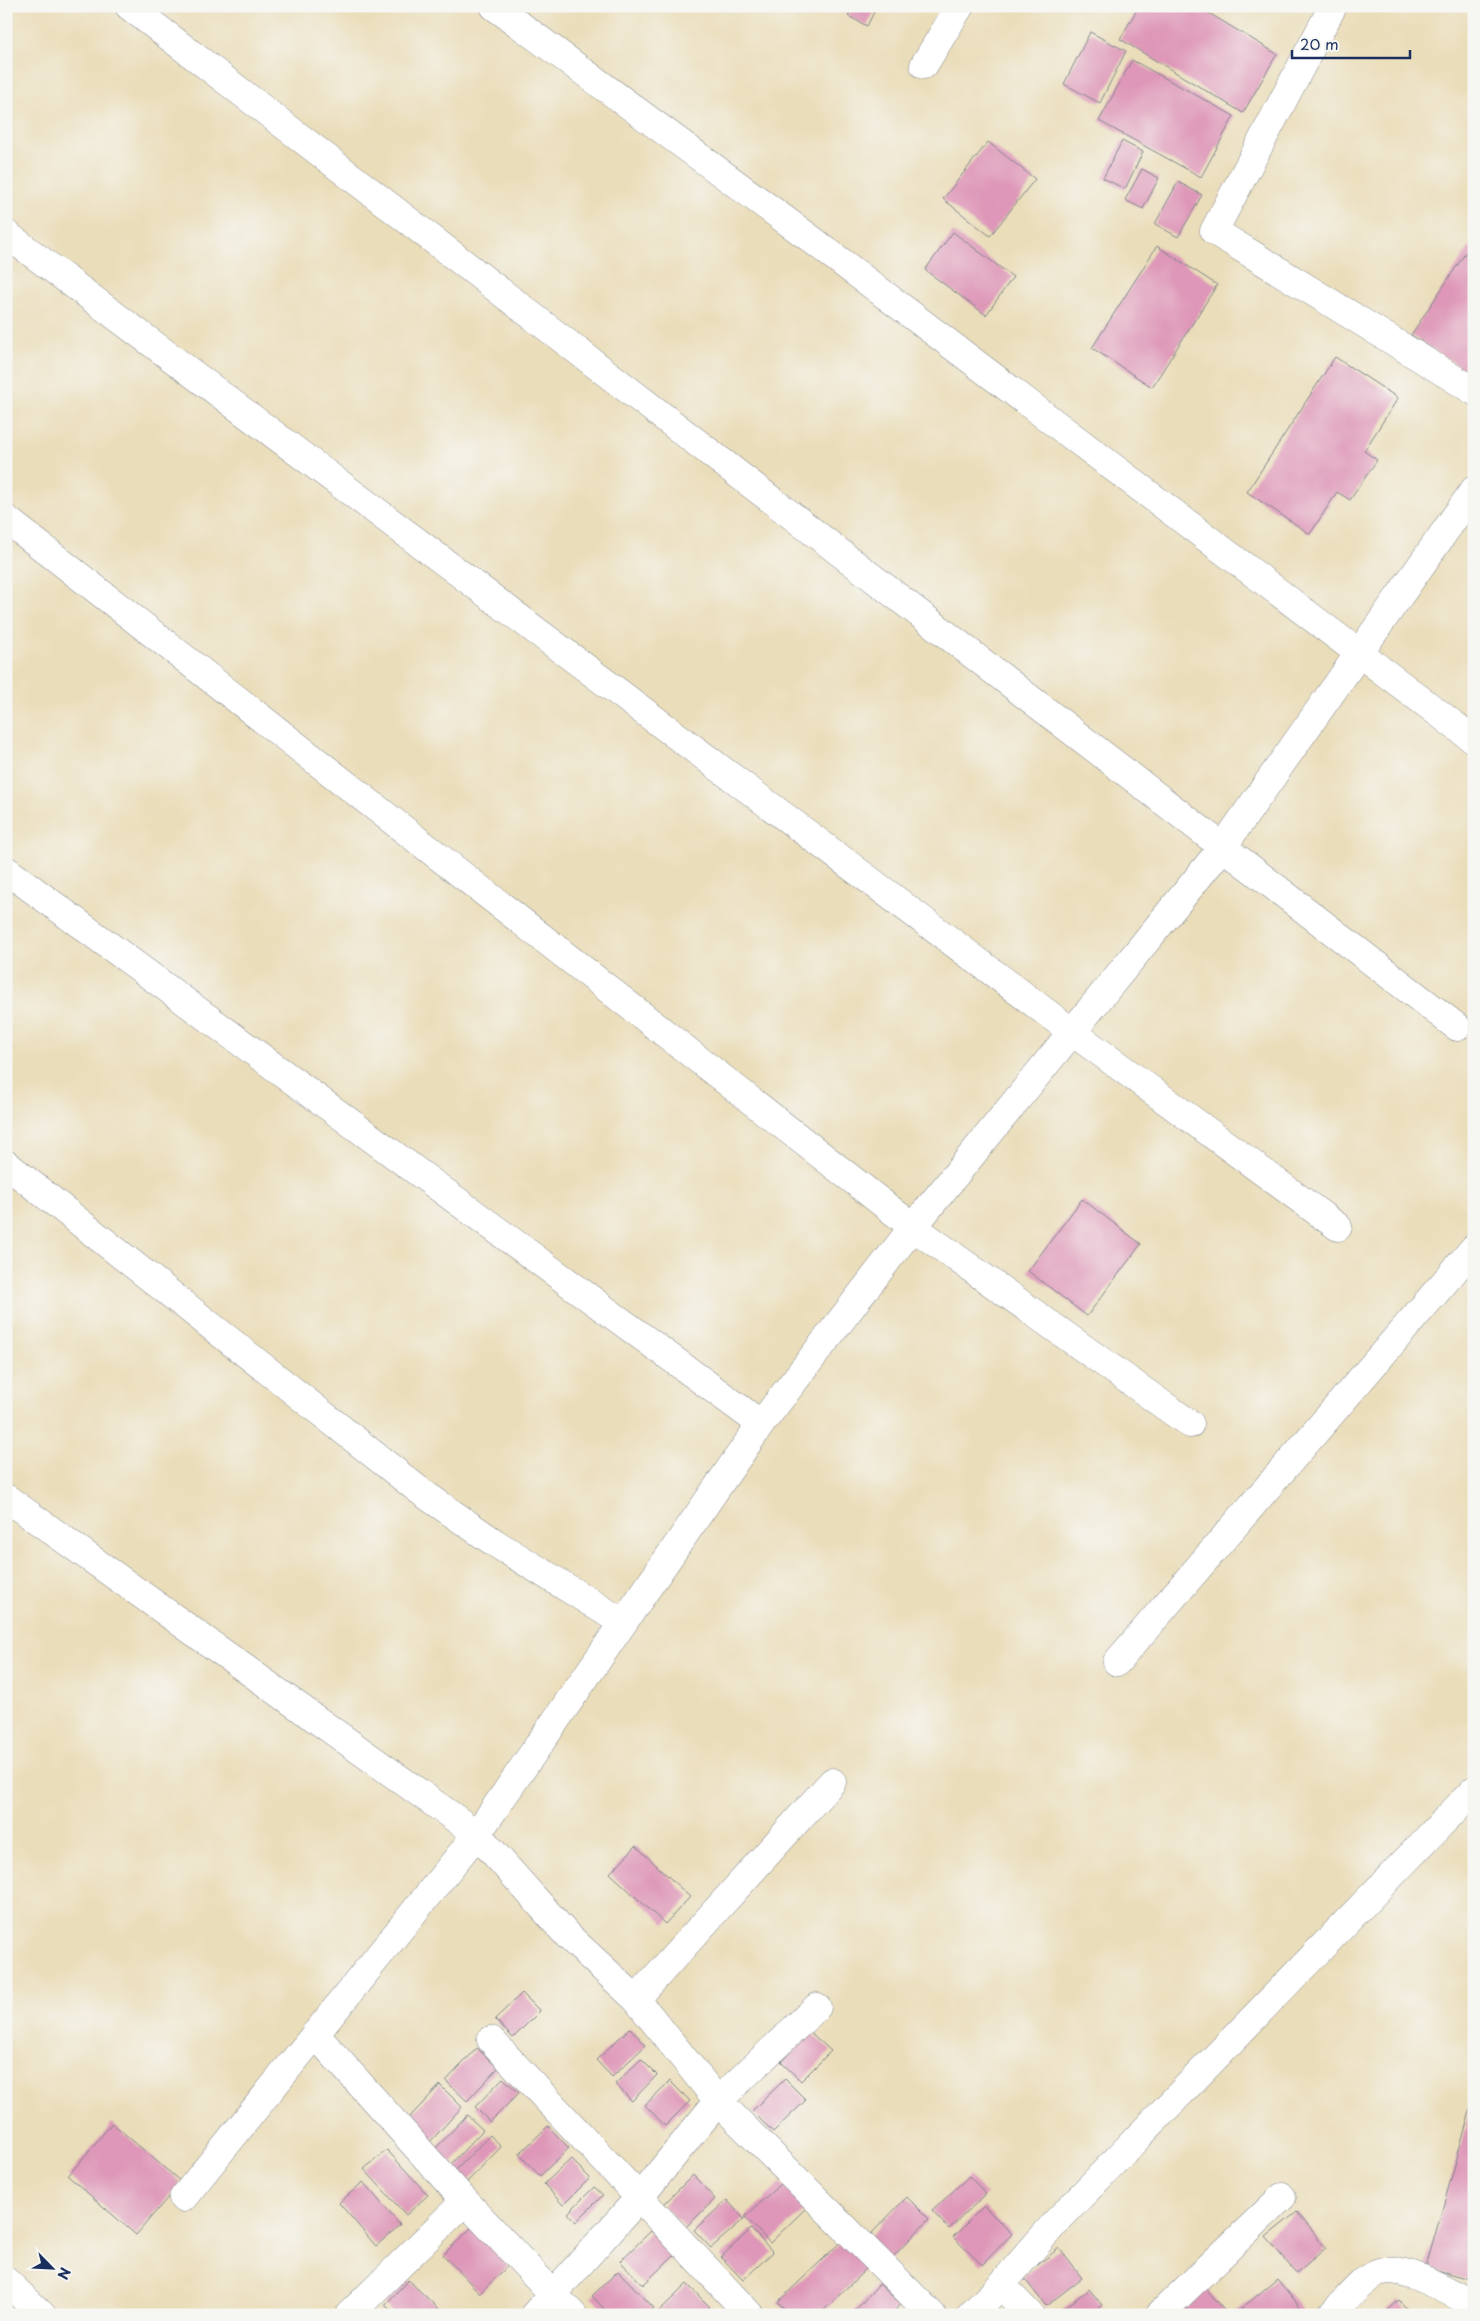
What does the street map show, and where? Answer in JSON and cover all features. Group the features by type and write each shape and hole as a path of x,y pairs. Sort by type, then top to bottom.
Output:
{"street":[{"path":"129,6 1457,1028"},
{"path":"494,6 807,236 1474,740"},
{"path":"924,65 960,6"},
{"path":"1333,6 1214,231 1474,391"},
{"path":"6,234 1071,1031 1338,1227"},
{"path":"183,2198 477,1834 622,1622 761,1424 914,1227 1071,1031 1222,848 1357,652 1474,490"},
{"path":"6,519 914,1227 1190,1424"},
{"path":"6,870 761,1424"},
{"path":"6,1164 420,1491 495,1543 622,1622"},
{"path":"1117,1662 1474,1248"},
{"path":"6,1498 477,1834 568,1936 636,1999 718,2101 932,2315"},
{"path":"636,1999 832,1782"},
{"path":"971,2315 1001,2285 1055,2223 1474,1790"},
{"path":"534,2315 639,2198 718,2101 817,2006"},
{"path":"315,2034 464,2201 573,2315"},
{"path":"491,2040 750,2315"},
{"path":"1159,2315 1282,2196"},
{"path":"349,2315 464,2201"},
{"path":"1331,2315 1366,2281 1377,2273 1390,2270 1403,2271 1474,2304"},
{"path":"6,2281 42,2315"},
{"path":"1001,2285 1030,2315"}],"building":[{"path":"853,6 877,6 867,26 848,16"},
{"path":"1139,6 1197,6 1277,54 1243,113 1120,39"},
{"path":"1090,32 1126,51 1100,103 1064,84"},
{"path":"1132,60 1234,116 1201,177 1099,121"},
{"path":"1122,141 1143,152 1125,189 1103,178"},
{"path":"988,142 1035,179 990,236 943,199"},
{"path":"1142,169 1159,178 1143,209 1125,200"},
{"path":"1178,182 1202,195 1178,237 1155,224"},
{"path":"953,232 1013,277 986,315 925,270"},
{"path":"1157,246 1217,285 1152,387 1092,348"},
{"path":"1470,246 1474,248 1474,376 1411,335"},
{"path":"1335,357 1398,398 1364,451 1377,460 1350,500 1337,492 1310,534 1247,492"},
{"path":"1082,1199 1141,1244 1087,1316 1028,1271"},
{"path":"636,1846 690,1897 665,1924 610,1873"},
{"path":"522,1993 540,2011 513,2038 495,2019"},
{"path":"630,2028 646,2045 612,2077 596,2060"},
{"path":"809,2031 831,2051 801,2081 781,2062"},
{"path":"477,2048 498,2068 467,2101 446,2081"},
{"path":"641,2059 657,2075 632,2101 615,2084"},
{"path":"503,2078 519,2093 490,2122 475,2107"},
{"path":"785,2079 806,2100 773,2132 752,2111"},
{"path":"670,2081 690,2101 665,2126 645,2105"},
{"path":"440,2085 462,2107 427,2145 404,2123"},
{"path":"1474,2101 1474,2280 1426,2267"},
{"path":"467,2115 483,2130 450,2165 435,2149"},
{"path":"112,2123 181,2182 136,2235 68,2176"},
{"path":"548,2126 569,2148 540,2176 519,2154"},
{"path":"490,2135 501,2147 464,2185 452,2174"},
{"path":"387,2150 428,2195 406,2215 364,2169"},
{"path":"571,2159 590,2178 563,2205 544,2184"},
{"path":"693,2175 715,2199 685,2228 663,2205"},
{"path":"969,2176 986,2194 949,2229 932,2211"},
{"path":"363,2182 400,2225 376,2246 339,2203"},
{"path":"781,2183 806,2208 770,2243 745,2217"},
{"path":"594,2187 603,2195 576,2222 568,2213"},
{"path":"907,2197 929,2219 890,2260 867,2238"},
{"path":"727,2200 744,2219 711,2248 694,2230"},
{"path":"984,2206 1012,2234 982,2265 953,2237"},
{"path":"1297,2212 1326,2248 1296,2273 1266,2237"},
{"path":"471,2228 508,2266 480,2293 443,2255"},
{"path":"751,2229 773,2252 743,2280 721,2257"},
{"path":"651,2231 675,2254 643,2285 620,2261"},
{"path":"846,2237 871,2264 819,2315 791,2315 778,2302"},
{"path":"1059,2248 1082,2278 1046,2306 1023,2277"},
{"path":"618,2271 654,2308 647,2315 610,2315 592,2296"},
{"path":"1277,2279 1307,2315 1239,2315 1237,2312"},
{"path":"408,2280 441,2311 437,2315 396,2315 385,2305"},
{"path":"687,2284 710,2307 702,2315 655,2315"},
{"path":"879,2284 901,2304 891,2315 851,2315"},
{"path":"1203,2285 1229,2315 1185,2315 1178,2307"},
{"path":"1089,2289 1102,2305 1089,2315 1066,2315 1062,2310"},
{"path":"1399,2300 1412,2315 1383,2315"}]}
